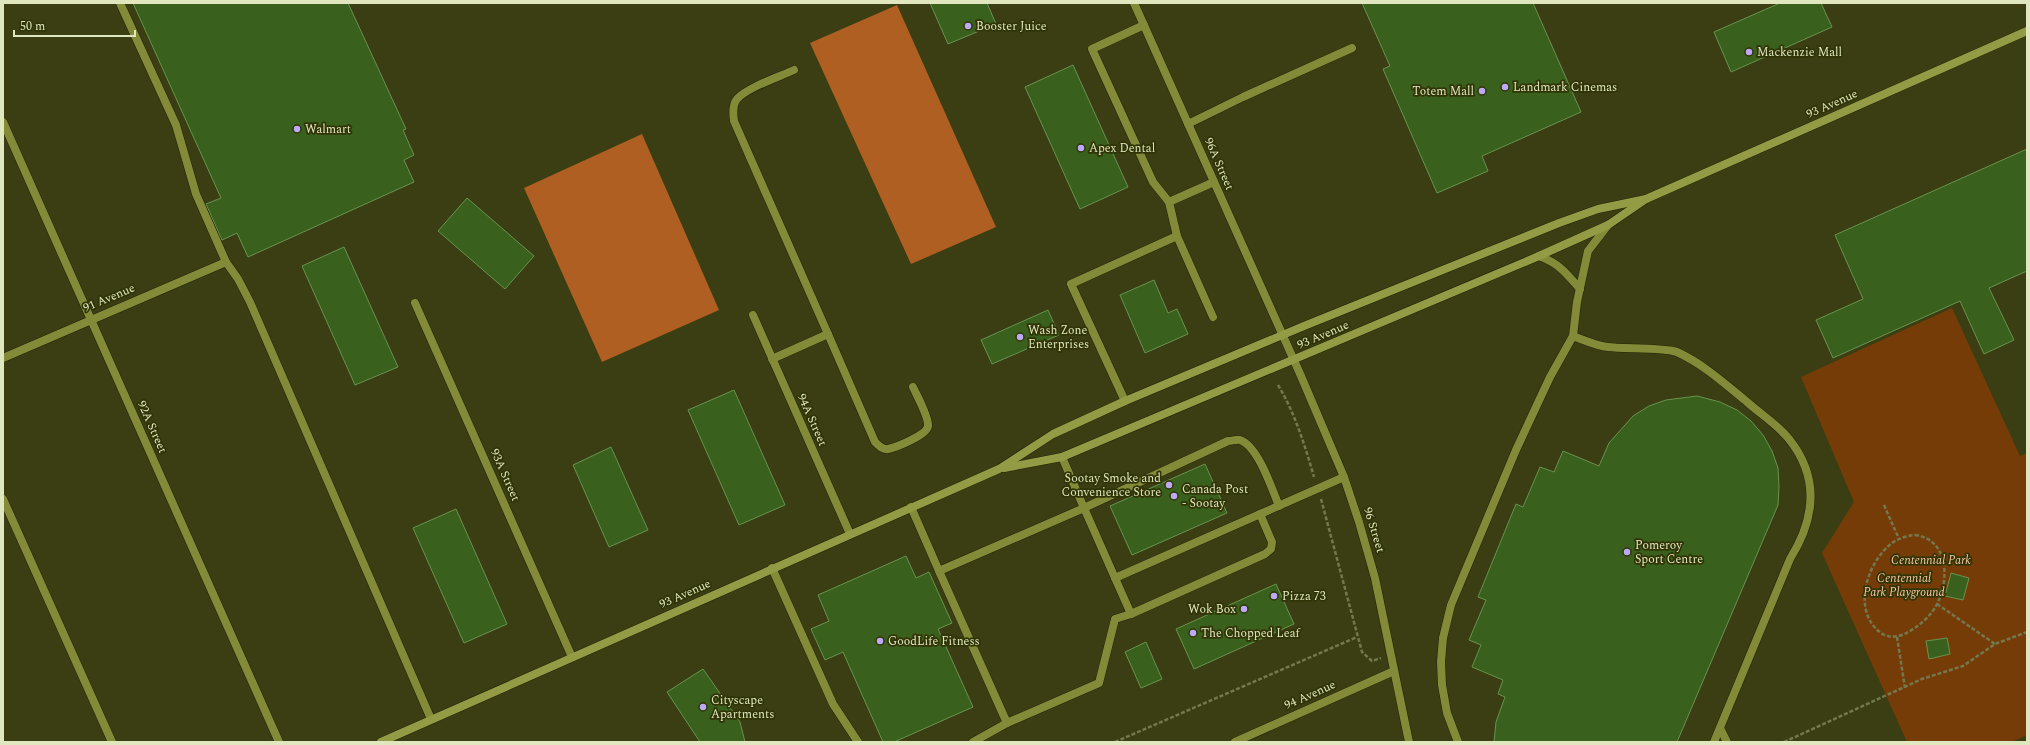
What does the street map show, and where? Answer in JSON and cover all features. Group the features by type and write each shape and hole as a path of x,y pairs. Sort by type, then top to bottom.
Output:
{"main road":[{"name":"93 Avenue","path":"999,469 1062,457 1539,256 1608,225 1646,199 2027,31"},
{"name":"93 Avenue","path":"381,742 999,469 1053,434 1125,401 1282,335 1559,223 1598,209 1646,199"}],"street":[{"path":"120,3 176,125 196,194 226,262 238,279 250,302 431,719"},
{"name":"96A Street","path":"1134,3 1282,335"},
{"path":"1144,25 1092,49 1153,182 1169,202 1177,236 1213,317"},
{"path":"1188,124 1243,96 1352,48"},
{"path":"794,70 747,92 737,100 733,114 875,442 880,447 888,449 921,436 926,431 928,425 913,387"},
{"name":"92A Street","path":"3,122 279,742"},
{"path":"1169,202 1214,182"},
{"path":"1458,742 1447,713 1441,670 1443,638 1451,605 1516,450 1550,377 1573,336 1580,289 1588,251 1608,225"},
{"path":"1125,401 1071,284 1177,236"},
{"path":"1539,256 1554,262 1564,270 1580,289"},
{"name":"91 Avenue","path":"3,358 226,262"},
{"name":"93A Street","path":"415,303 572,657"},
{"name":"94A Street","path":"753,315 850,534"},
{"path":"772,358 828,334"},
{"name":"96 Street","path":"1282,335 1344,477 1359,522 1375,578 1409,742"},
{"path":"1573,336 1606,347 1676,352 1711,371 1788,438 1803,463 1810,481 1811,504 1807,525 1799,545 1790,559 1714,742"},
{"path":"940,571 1084,508 1228,441 1239,440 1249,445 1257,458 1279,506"},
{"path":"1062,457 1131,614"},
{"path":"1115,578 1344,477"},
{"path":"3,499 112,742"},
{"path":"911,508 1006,723"},
{"path":"974,742 1006,723 1099,683 1115,619 1131,614 1265,554 1271,549 1272,542 1260,514"},
{"path":"772,568 833,704 858,742"},
{"name":"94 Avenue","path":"1235,742 1394,671"},
{"path":"1720,728 1727,742"}],"path":[{"path":"1278,385 1284,394 1306,449 1362,652 1372,661"},
{"path":"1884,506 1899,539"},
{"path":"1921,535 1926,536 1936,544 1942,556 1944,569 1944,584 1937,604 1930,615 1919,626 1897,637 1883,634 1873,627 1867,616 1865,604 1869,576 1875,564 1892,543 1899,539 1921,535"},
{"path":"1937,604 1995,644"},
{"path":"1784,742 1922,679 1963,666 1995,644 2027,632"},
{"path":"1115,742 1357,637"},
{"path":"1897,637 1905,688"}],"green space":[{"name":"Centennial Park","path":"1952,308 2020,456 2027,453 2027,735 2012,742 1907,742 1822,553 1854,502 1801,377"}],"shaded area":[{"path":"897,5 996,227 911,264 810,43"},
{"path":"642,134 719,310 602,362 524,188"}],"building":[{"name":"Walmart","path":"133,3 348,3 406,129 403,130 414,155 404,160 414,182 248,257 237,233 222,240 206,204 221,198"},
{"path":"930,3 987,3 996,24 948,44"},
{"name":"Totem Mall","path":"1362,3 1533,3 1581,112 1482,156 1488,171 1437,193 1383,69 1390,66"},
{"name":"Mackenzie Mall","path":"1780,3 1821,3 1832,27 1731,72 1714,32"},
{"path":"1073,65 1128,187 1080,209 1025,87"},
{"path":"2027,149 2027,271 1989,288 2014,340 1984,354 1960,301 1833,358 1816,320 1863,299 1835,235"},
{"path":"467,198 534,256 505,289 438,231"},
{"path":"344,247 398,367 355,385 302,266"},
{"path":"1154,280 1168,313 1177,309 1188,334 1145,353 1120,295"},
{"name":"Wash Zone Enterprises","path":"1048,310 1059,335 992,364 981,340"},
{"path":"734,390 785,505 739,525 688,410"},
{"name":"Pomeroy Sport Centre","path":"1697,396 1720,402 1737,410 1751,421 1763,435 1772,451 1778,468 1778,505 1677,742 1494,742 1496,722 1505,697 1498,694 1503,680 1472,667 1481,645 1469,640 1486,600 1478,597 1516,504 1523,507 1540,467 1554,472 1563,451 1599,466 1609,443 1633,416 1649,406 1666,400"},
{"path":"611,447 648,530 609,547 573,465"},
{"path":"1205,464 1227,513 1132,555 1110,506"},
{"path":"456,509 507,624 464,643 413,528"},
{"name":"GoodLife Fitness","path":"906,556 916,578 929,572 952,623 938,629 973,707 894,742 883,742 843,652 825,660 811,629 829,621 818,595"},
{"path":"1951,573 1969,578 1963,600 1945,596"},
{"path":"1276,584 1294,624 1194,669 1176,629"},
{"path":"1947,638 1950,654 1929,659 1926,641"},
{"path":"1146,642 1162,679 1141,688 1125,652"},
{"name":"Cityscape Apartments","path":"703,669 740,722 745,742 700,742 667,692"}],"place":[{"name":"Booster Juice","path":"968,26"},
{"name":"Mackenzie Mall","path":"1749,52"},
{"name":"Landmark Cinemas","path":"1505,87"},
{"name":"Totem Mall","path":"1482,91"},
{"name":"Walmart","path":"297,129"},
{"name":"Apex Dental","path":"1081,148"},
{"name":"Wash Zone Enterprises","path":"1020,337"},
{"name":"Sootay Smoke and Convenience Store","path":"1169,485"},
{"name":"Canada Post - Sootay","path":"1174,496"},
{"name":"Pomeroy Sport Centre","path":"1627,552"},
{"name":"Pizza 73","path":"1274,596"},
{"name":"Wok Box","path":"1244,609"},
{"name":"The Chopped Leaf","path":"1193,633"},
{"name":"GoodLife Fitness","path":"880,641"},
{"name":"Cityscape Apartments","path":"703,707"}],"park label":[{"name":"Centennial Park Playground","path":"1904,585"}]}
